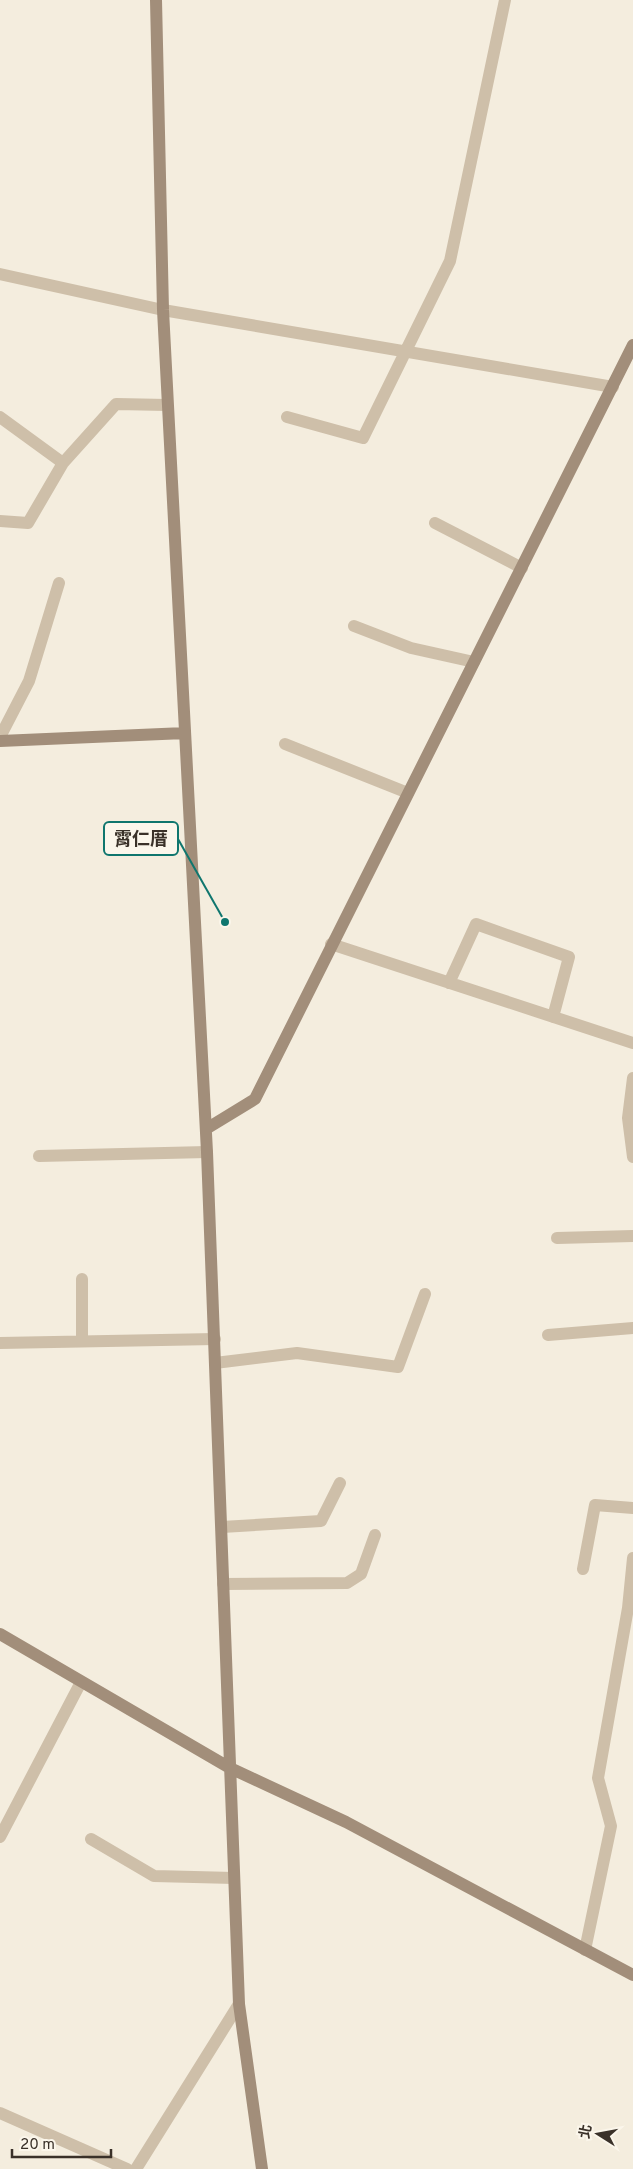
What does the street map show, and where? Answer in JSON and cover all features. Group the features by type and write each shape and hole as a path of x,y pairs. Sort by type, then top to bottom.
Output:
{"main road":[{"path":"156,0 163,310 206,1129 239,2004 262,2169"},
{"path":"206,1129 255,1099 633,345"},
{"path":"0,741 184,733"},
{"path":"0,1634 230,1768 346,1822 633,1975"}],"lane":[{"path":"287,417 363,438 450,261 506,0"},
{"path":"1,275 163,310 613,387"},
{"path":"0,522 28,523 63,463 116,404 167,404"},
{"path":"0,417 63,463"},
{"path":"435,523 522,568"},
{"path":"0,737 29,680 59,583"},
{"path":"354,626 411,648 474,662"},
{"path":"285,744 408,793"},
{"path":"449,983 476,924 569,957 553,1017"},
{"path":"332,944 633,1043"},
{"path":"633,1078 628,1118 633,1157"},
{"path":"39,1156 207,1152"},
{"path":"557,1238 633,1236"},
{"path":"82,1279 82,1341"},
{"path":"216,1363 297,1353 398,1367 425,1294"},
{"path":"548,1335 633,1328"},
{"path":"0,1343 214,1339"},
{"path":"222,1527 321,1521 340,1483"},
{"path":"583,1569 595,1505 633,1508"},
{"path":"223,1584 347,1584 361,1574 375,1535"},
{"path":"585,1950 610,1826 598,1778 628,1608 633,1558"},
{"path":"0,1837 81,1682"},
{"path":"91,1839 154,1876 234,1878"},
{"path":"136,2169 239,2004"},
{"path":"0,2113 127,2169"}],"place":[{"name":"霄仁厝","path":"225,922"}]}
